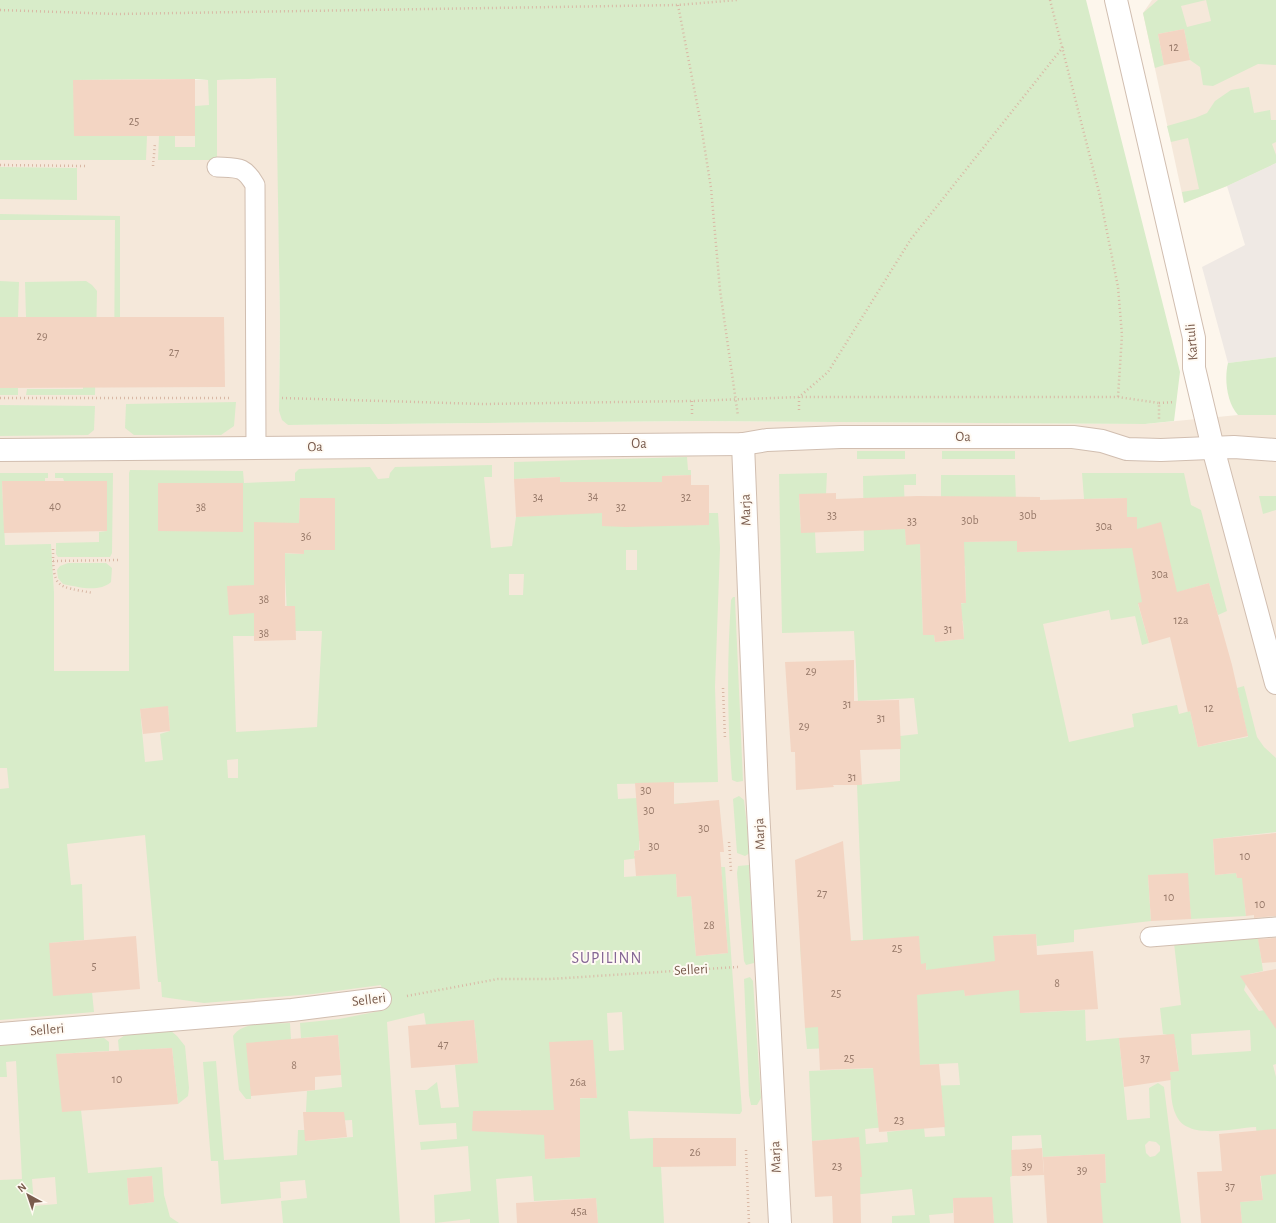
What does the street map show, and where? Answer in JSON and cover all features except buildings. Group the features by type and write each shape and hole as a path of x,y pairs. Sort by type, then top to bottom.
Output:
{"street":[{"name":"Kartuli","path":"1116,0 1186,300 1194,338 1194,368 1213,448 1276,683"},
{"name":"Oa","path":"0,450 743,444 767,440 841,437 1073,437 1102,441 1127,448 1161,450 1234,447 1276,450"},
{"name":"Marja","path":"743,444 758,790 780,1223"},
{"name":"Selleri","path":"0,1034 292,1010 380,999"}],"lane":[{"path":"217,167 240,168 249,174 255,185 254,398 256,448"},
{"path":"1150,936 1276,928"}],"path":[{"path":"0,10 117,14 678,5 737,0"},
{"path":"1050,0 1099,192 1118,287 1122,335 1118,397"},
{"path":"678,5 710,180 720,290 743,444"},
{"path":"799,397 828,372 911,240 1063,47"},
{"path":"153,166 155,143"},
{"path":"0,165 86,166"},
{"path":"799,397 800,417"},
{"path":"0,398 254,398 482,404 692,401 736,398 799,397 1118,397 1159,403 1181,402"},
{"path":"692,401 692,424"},
{"path":"1159,403 1160,426"},
{"path":"53,549 55,580 62,587 93,593"},
{"path":"53,561 119,560"},
{"name":"Selleri","path":"380,999 428,993 498,979 549,979 738,967"}],"shaded area":[{"path":"1152,0 1276,0 1276,163 1227,186 1184,203 1143,13"},
{"path":"277,78 280,324 279,411 288,425 697,421 1145,424 1238,415 1276,415 1276,1223 0,1223 0,79 217,80"},
{"path":"1276,163 1276,357 1228,363 1202,267 1245,245 1227,186"}],"green space":[{"path":"0,0 1086,0 1180,372 1174,421 1145,424 697,421 288,425 282,420 279,411 280,324 276,78 217,80 217,160 158,160 159,136 175,136 175,147 195,147 195,106 209,105 208,80 195,79 74,80 74,136 147,136 146,160 0,160"},
{"path":"1158,0 1206,0 1276,0 1276,65 1258,64 1213,86 1203,85 1200,67 1190,60 1184,29 1158,34 1164,65 1155,68 1143,13","holes":["1206,0 1211,21 1187,27 1181,6"]},
{"path":"1249,87 1254,113 1270,110 1271,120 1276,120 1276,142 1272,144 1276,155 1276,163 1227,186 1184,203 1182,192 1199,189 1188,138 1171,142 1167,126 1207,113 1215,101 1231,90"},
{"path":"0,167 77,168 77,200 0,199"},
{"path":"0,214 120,216 120,372 114,372 115,220 0,220"},
{"path":"0,281 19,282 18,317 0,317"},
{"path":"86,281 97,291 95,395 26,395 27,389 83,389 83,372 26,317 25,282"},
{"path":"1276,357 1276,415 1238,415 1231,404 1227,390 1226,376 1228,363"},
{"path":"0,388 18,388 18,395 0,395"},
{"path":"236,402 234,426 221,435 134,435 125,428 126,404"},
{"path":"0,405 95,406 94,430 88,435 0,436"},
{"path":"857,451 905,451 905,459 857,459"},
{"path":"942,451 1015,451 1015,459 942,459"},
{"path":"687,457 688,470 691,470 691,475 662,476 662,509 709,525 709,513 718,513 720,548 715,687 718,782 617,784 618,799 638,798 661,805 684,803 688,854 719,852 721,867 725,867 742,1111 740,1114 628,1111 630,1139 653,1138 661,1167 664,1223 598,1223 596,1198 534,1201 532,1176 496,1179 499,1223 470,1223 470,1219 435,1223 434,1195 471,1191 468,1146 421,1150 420,1142 457,1139 456,1123 419,1125 415,1090 427,1090 437,1082 441,1108 459,1107 455,1065 478,1062 474,1020 426,1025 424,1013 387,1022 400,1223 283,1223 281,1201 307,1198 305,1180 280,1182 281,1198 221,1204 218,1161 211,1161 203,1062 216,1061 224,1160 297,1155 298,1130 305,1130 306,1141 353,1137 352,1120 308,1122 306,1111 307,1091 342,1087 338,1035 301,1038 300,1023 339,1019 385,1010 381,985 313,994 204,1003 162,997 161,982 158,982 145,835 67,844 71,885 82,884 84,940 49,943 92,992 94,1012 0,1020 0,789 9,788 7,768 0,768 0,473 48,473 48,478 45,478 45,481 2,482 5,545 51,544 54,593 54,671 129,671 130,470 243,471 244,483 295,481 295,473 299,469 370,467 378,479 389,478 390,473 395,467 492,465 492,477 484,477 491,548 512,546 516,517 561,514 560,477 514,479 514,462","holes":["584,482 620,482 620,503 639,525 602,526 602,511 584,510","159,483 243,483 243,531","300,498 335,498 335,550 304,550 304,554 278,553 299,523","626,550 637,550 637,570 626,570","509,574 524,574 523,595 509,595","285,575 288,631 322,631 317,727 236,732 233,636 254,636 254,576","168,707 170,731 160,734 163,760 145,762 140,709","238,759 238,778 228,778 227,760","667,840 653,875 624,877 624,860 638,858 638,856 634,856 634,851 639,850 639,841","721,867 728,953 696,956 691,896 677,897 676,877","622,1012 624,1050 609,1051 607,1013","594,1062 597,1098 561,1099","521,1110 522,1133 493,1132 493,1111","580,1142 580,1157 545,1159 545,1145"]},
{"path":"55,473 113,473 112,553 110,557 58,557 56,554 56,543 99,542 99,532 107,531 107,481 64,481 63,478 55,478"},
{"path":"827,473 826,494 799,495 801,532 815,532 816,553 864,551 863,476 916,474 916,485 904,485 906,544 920,544 923,635 934,635 935,642 964,639 963,621 952,621 941,536 966,542 998,541 941,497 941,475 1015,475 1018,552 1070,550 1137,535 1137,517 1127,517 1127,498 1084,499 1082,473 1184,473 1191,505 1201,510 1227,611 1218,615 1209,583 1138,604 1149,643 1142,645 1135,616 1111,620 1109,610 1043,624 1069,742 1134,727 1132,714 1177,705 1179,714 1190,711 1198,747 1248,737 1237,688 1244,686 1257,737 1264,747 1276,758 1276,832 1213,839 1215,875 1236,873 1237,878 1256,877 1244,896 1246,916 1191,919 1187,874 1148,875 1151,921 1074,930 1074,942 1037,946 1036,934 993,936 1016,947 1021,1013 1085,1010 1086,1041 1119,1038 1127,1120 1150,1118 1149,1088 1158,1083 1164,1087 1181,1223 1103,1223 1081,1184 1106,1183 1105,1154 1043,1157 1041,1135 1012,1136 1012,1176 1010,1177 1013,1223 994,1223 993,1212 970,1213 969,1198 953,1199 953,1213 929,1215 930,1223 892,1223 892,1216 915,1215 912,1189 852,1195 850,1177 862,1177 850,1138 812,1141 809,1071 879,1068 878,1046 807,1049 805,1028 840,959 801,961 800,942 863,940 857,785 900,781 900,736 918,734 914,698 858,701 854,631 782,633 779,474","holes":["965,564 966,603 954,604","926,964 927,993 917,995 892,965","962,966 977,994 965,996","958,1063 960,1085 920,1086 919,1065","910,1096 914,1129 887,1132 888,1142 866,1144 865,1129 886,1127 885,1112 877,1113 876,1099","942,1097 945,1136 925,1137 921,1099","1149,1141 1156,1142 1160,1146 1160,1151 1155,1156 1150,1157 1146,1153 1145,1145"]},
{"path":"1259,496 1276,496 1276,510 1263,514"},
{"path":"68,563 106,563 112,568 111,582 101,587 94,588 82,588 63,584 58,578 57,570 60,566"},
{"path":"735,597 743,781 737,782 732,780 728,712 729,645 731,600"},
{"path":"739,796 744,800 750,853 745,856 737,853 733,799"},
{"path":"749,865 754,963 746,965 744,961 737,873 738,866"},
{"path":"1258,936 1263,971 1249,974 1244,990 1259,1011 1276,1008 1276,1064 1273,1065 1276,1077 1276,1223 1242,1223 1240,1202 1263,1200 1256,1127 1212,1131 1190,1128 1182,1123 1174,1110 1171,1094 1170,1072 1179,1071 1177,1055 1175,1043 1168,1035 1163,1034 1160,1008 1181,1005 1174,943","holes":["1250,1030 1251,1051 1192,1055 1191,1034"]},
{"path":"750,977 753,981 761,1098 757,1105 751,1105 749,1095 744,979"},
{"path":"290,1023 291,1039 251,1096 251,1099 246,1099 239,1090 233,1036 244,1027 251,1025"},
{"path":"171,1031 185,1046 189,1088 188,1096 178,1104 172,1048 119,1051 118,1040 125,1035"},
{"path":"104,1038 109,1042 109,1051 56,1054 81,1110 88,1173 162,1167 164,1195 170,1217 179,1223 0,1223 0,1180 22,1179 16,1061 6,1062 7,1077 0,1077 0,1044","holes":["152,1176 154,1202 129,1205 127,1178","55,1177 57,1204 34,1206 32,1179"]}],"district":[{"name":"SUPILINN","path":"607,958"}]}
